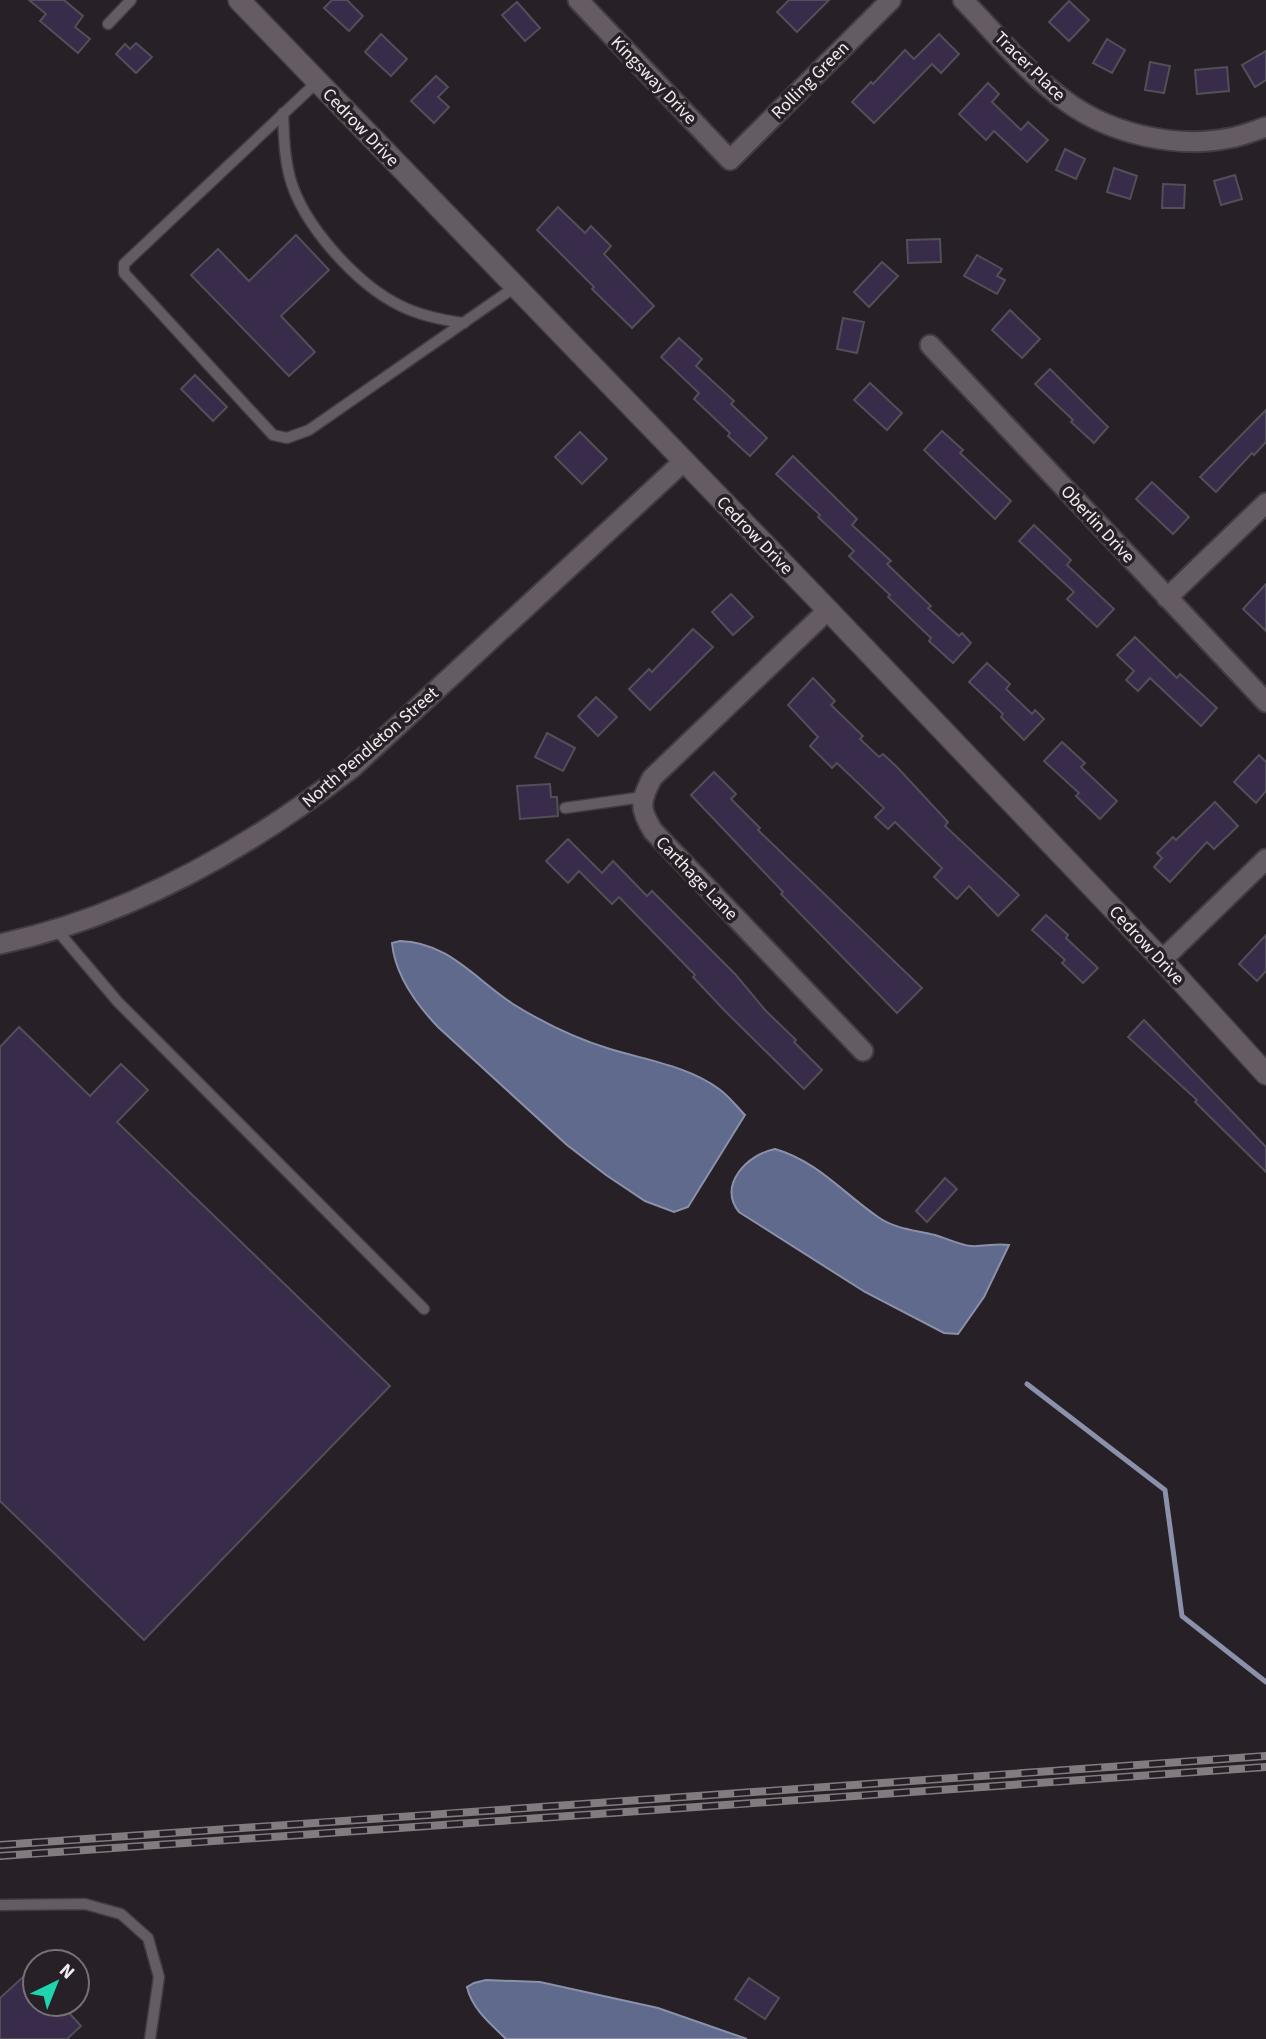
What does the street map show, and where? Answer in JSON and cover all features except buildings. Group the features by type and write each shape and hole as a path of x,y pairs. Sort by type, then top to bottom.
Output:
{"street":[{"name":"Cedrow Drive","path":"239,0 828,610 1162,960 1266,1074"},
{"name":"Kingsway Drive","path":"578,0 730,160"},
{"name":"Rolling Green","path":"730,160 891,0"},
{"name":"Tracer Place","path":"963,0 1067,102 1088,115 1129,133 1181,141 1230,138 1266,127"},
{"name":"Oberlin Drive","path":"930,345 1266,702"},
{"name":"North Pendleton Street","path":"0,944 104,912 175,883 254,839 303,806 352,768 683,462"},
{"path":"1167,598 1266,503"},
{"path":"643,797 652,778 828,610"},
{"name":"Carthage Lane","path":"643,797 642,813 653,831 863,1051"},
{"path":"1162,960 1266,859"}],"lane":[{"path":"108,24 131,0"},
{"path":"317,82 124,264 124,273 273,435 287,438 309,430 515,287"},
{"path":"283,113 284,151 290,180 316,230 367,283 400,305 435,319 464,323"},
{"path":"565,808 643,797"},
{"path":"55,928 118,1002 424,1309"},
{"path":"0,1905 85,1904 121,1914 148,1938 159,1977 150,2039"}],"water":[{"path":"392,943 417,943 447,955 513,1004 560,1030 598,1045 680,1069 707,1081 726,1095 745,1115 688,1207 674,1212 645,1201 606,1175 567,1145 438,1027 422,1009 402,978"},
{"path":"775,1149 817,1169 865,1208 891,1224 966,1245 1009,1245 984,1297 958,1334 944,1333 865,1292 739,1212 733,1202 732,1191 739,1172 755,1157"},
{"path":"486,1980 540,1982 658,2008 747,2039 506,2039 483,2016 469,1995 467,1987"}],"waterway":[{"path":"1027,1384 1165,1490 1182,1616 1266,1682"}],"railway":[{"path":"0,1845 1266,1756"},
{"path":"0,1856 1266,1767"}]}
